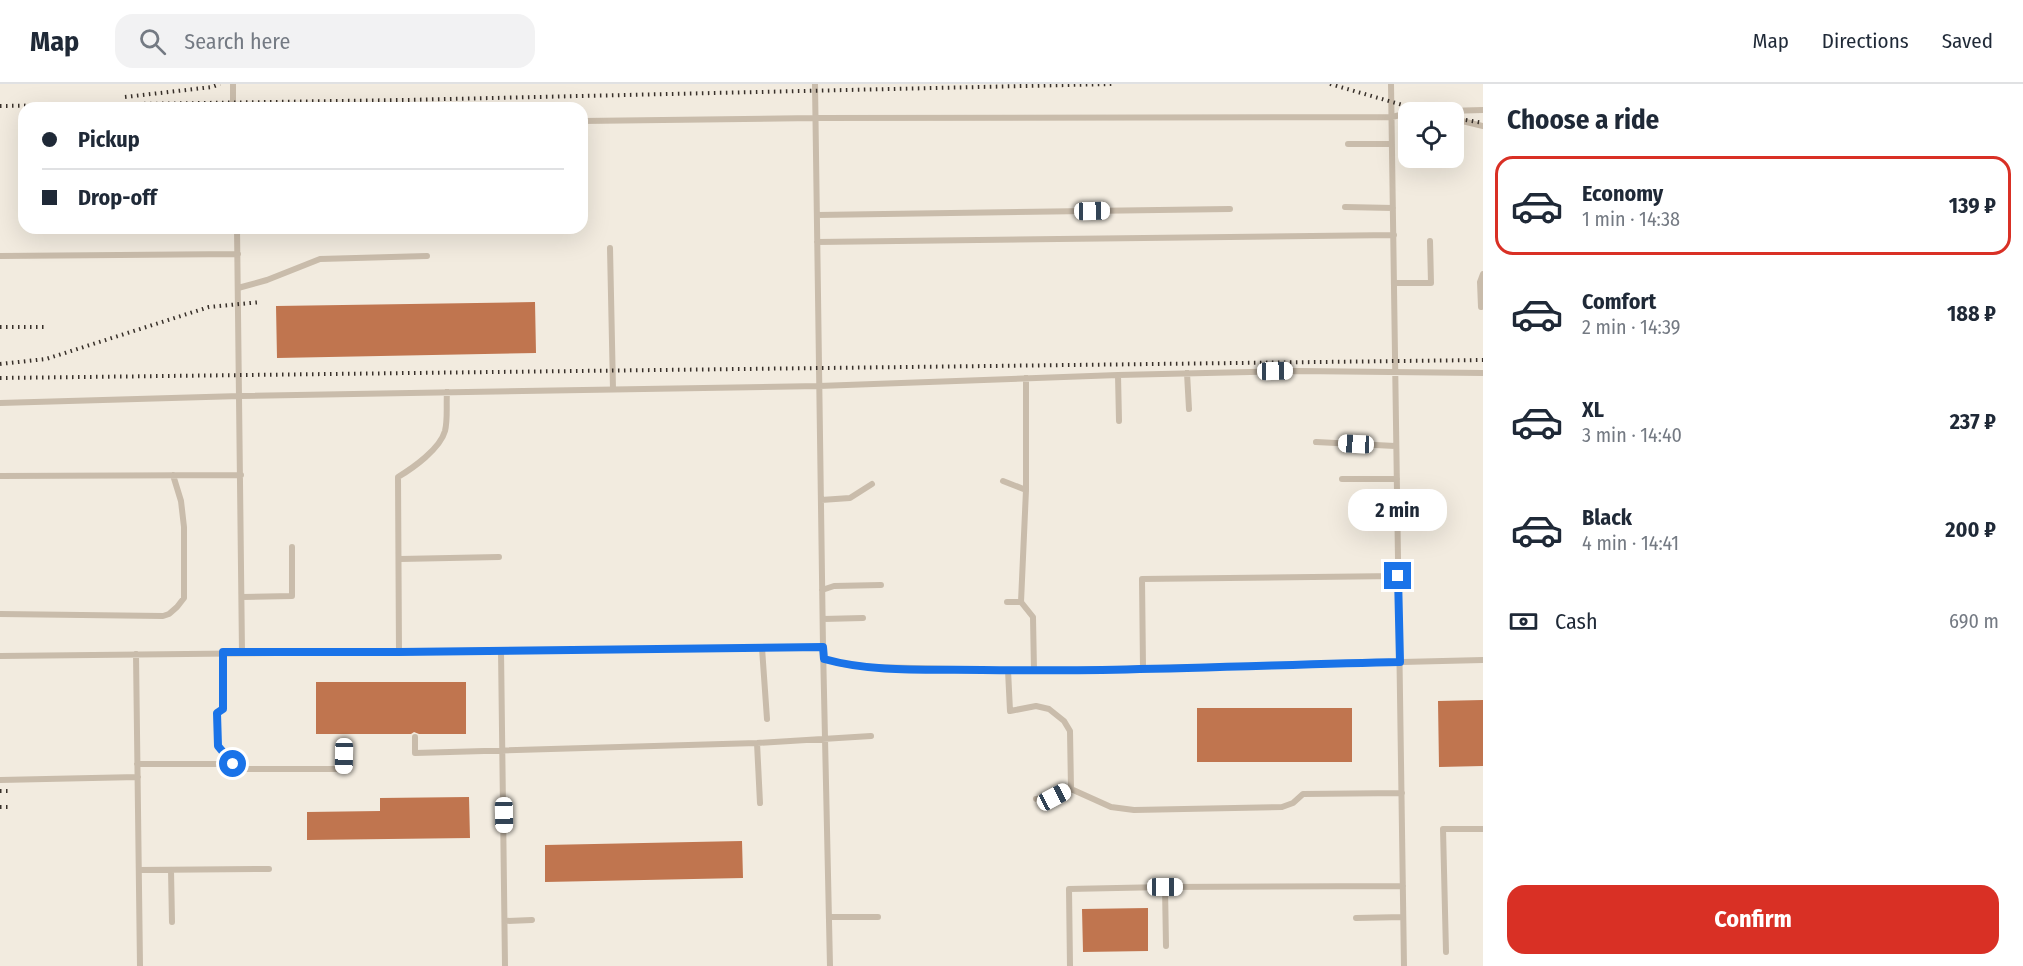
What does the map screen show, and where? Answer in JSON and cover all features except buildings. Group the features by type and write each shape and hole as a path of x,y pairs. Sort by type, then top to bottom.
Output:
{"lane":[{"path":"233,84 233,102"},
{"path":"815,84 830,966"},
{"path":"1391,84 1404,966"},
{"path":"1464,111 1483,110"},
{"path":"588,121 1398,116"},
{"path":"1464,121 1483,126"},
{"path":"1348,144 1392,144"},
{"path":"1345,207 1393,208"},
{"path":"817,215 1230,209"},
{"path":"237,234 242,652"},
{"path":"817,242 1394,235"},
{"path":"1394,283 1431,283 1430,242"},
{"path":"610,248 613,389"},
{"path":"0,256 237,254"},
{"path":"238,288 267,280 320,259 427,256"},
{"path":"1481,308 1480,282 1483,274"},
{"path":"0,404 240,396 819,386 1118,375 1395,370 1483,373"},
{"path":"1187,374 1189,410"},
{"path":"1118,375 1119,421"},
{"path":"1026,378 1026,490 1021,602 1033,617 1034,671"},
{"path":"399,652 398,477 428,455 445,432 447,392"},
{"path":"1316,442 1395,446"},
{"path":"0,614 163,616 169,614 183,598 185,546 181,501 173,475"},
{"path":"0,476 241,475"},
{"path":"1342,479 1397,479"},
{"path":"1003,481 1026,490"},
{"path":"821,500 850,498 872,484"},
{"path":"242,597 292,596 292,547"},
{"path":"400,559 499,556"},
{"path":"1143,668 1142,579 1398,576"},
{"path":"822,590 834,586 881,585"},
{"path":"1007,602 1021,602"},
{"path":"823,619 864,618"},
{"path":"0,656 823,647"},
{"path":"762,648 767,719"},
{"path":"501,650 505,966"},
{"path":"223,652 223,709 217,713 218,746 233,764 240,769 344,769 344,742"},
{"path":"136,654 141,966"},
{"path":"824,659 843,664 872,667 1034,671 1483,660"},
{"path":"1008,670 1010,711 1036,706 1049,709 1064,721 1070,731 1071,789"},
{"path":"415,737 415,753 871,736"},
{"path":"757,742 760,803"},
{"path":"137,764 233,764"},
{"path":"0,780 138,777"},
{"path":"1036,799 1054,797 1071,789 1111,807 1134,810 1282,807 1293,803 1303,794 1402,793"},
{"path":"1446,952 1443,830 1483,829"},
{"path":"139,870 269,869"},
{"path":"171,870 172,922"},
{"path":"1070,966 1069,889 1403,886"},
{"path":"1165,887 1166,946"},
{"path":"829,917 878,917"},
{"path":"1356,918 1403,917"},
{"path":"505,921 532,920"}],"railway":[{"path":"125,97 212,87 220,84"},
{"path":"269,102 1112,84"},
{"path":"1330,84 1398,104"},
{"path":"0,106 18,106"},
{"path":"1464,120 1483,123"},
{"path":"0,364 46,359 209,307 261,302"},
{"path":"0,327 45,327"},
{"path":"0,378 1483,360"},
{"path":"0,791 8,791"},
{"path":"0,807 8,807"}],"route":[{"path":"233,764 218,746 217,713 223,709 223,652 823,647 824,659 843,664 872,667 1034,671 1400,662 1398,576"}]}
